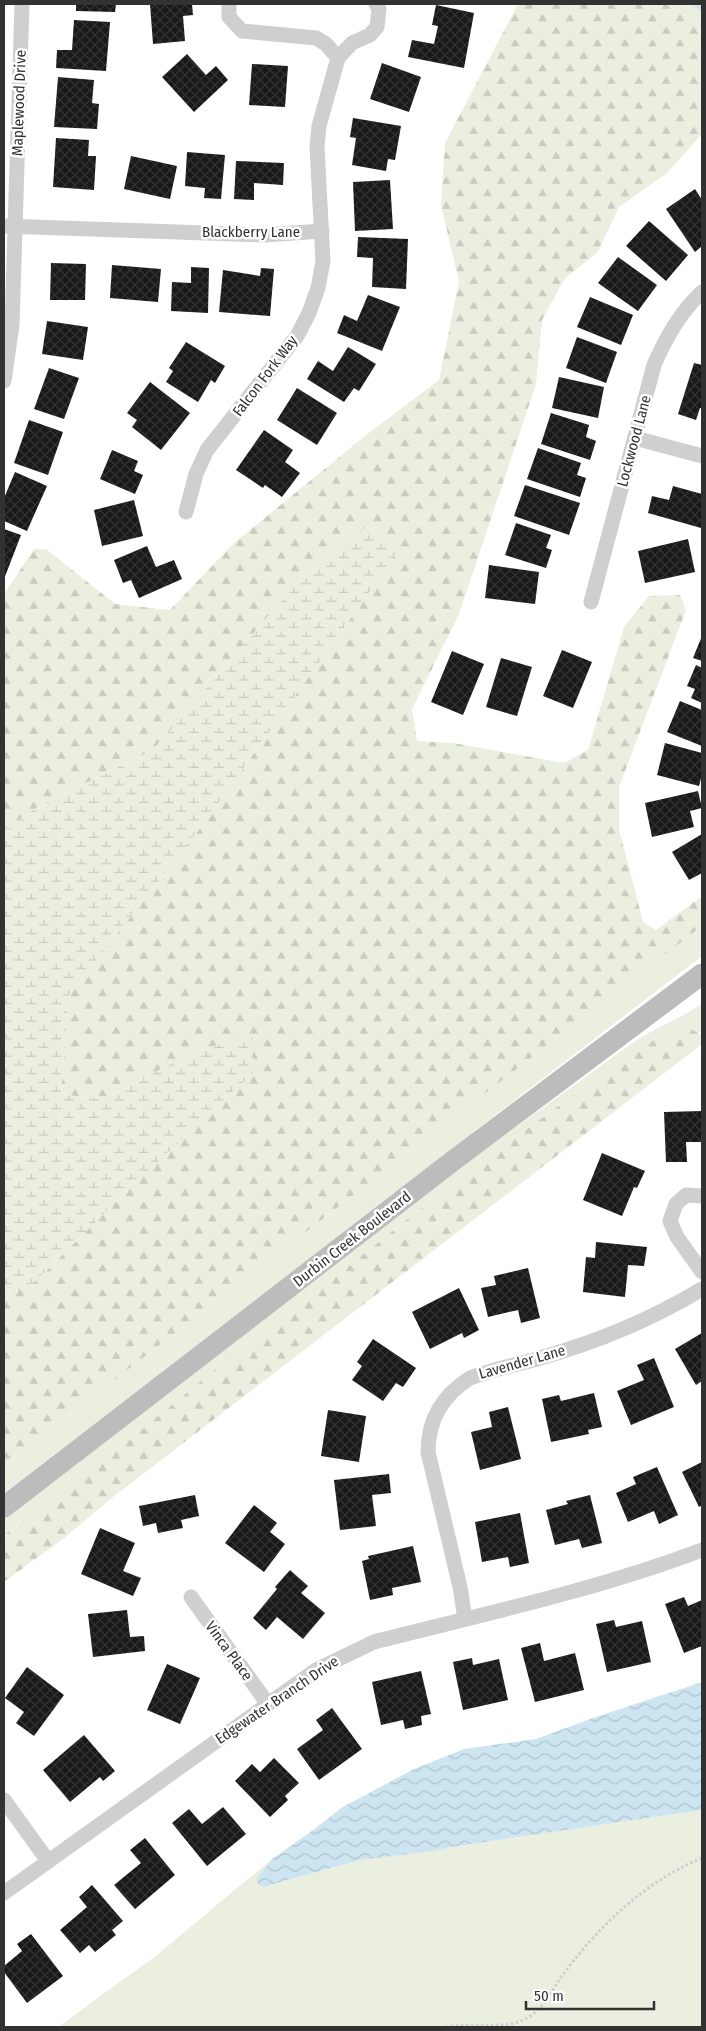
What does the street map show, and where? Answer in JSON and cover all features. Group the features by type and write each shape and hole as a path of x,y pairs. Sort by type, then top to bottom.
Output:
{"street":[{"name":"Maplewood Drive","path":"4,381 12,325 9,226 22,4"},
{"path":"229,4 229,17 242,31 316,38 326,44 338,58 352,43 370,36 378,27 379,9 376,4"},
{"name":"Blackberry Lane","path":"9,226 265,235 322,231 317,140 319,126 338,58"},
{"name":"Falcon Fork Way","path":"186,512 189,492 208,450 297,336 309,312 318,288 323,261 322,231"},
{"name":"Lockwood Lane","path":"591,602 654,364 678,319 702,292"},
{"path":"635,438 702,456"},
{"name":"Durbin Creek Boulevard","path":"4,1507 454,1160 702,974"},
{"path":"702,1196 686,1195 676,1204 670,1221 677,1237 702,1272"},
{"name":"Lavender Lane","path":"465,1619 460,1587 428,1452 430,1429 444,1399 456,1387 470,1378 541,1358 600,1338 651,1317 702,1289"},
{"name":"Edgewater Branch Drive","path":"4,1893 316,1670 374,1642 563,1595 664,1564 702,1550"},
{"name":"Vinca Place","path":"190,1598 268,1704"},
{"path":"4,1800 48,1861"}],"path":[{"path":"446,2027 466,2024 507,2024 524,2020 538,2012 570,1966 604,1926 638,1894 671,1872 702,1858"}],"green space":[{"path":"518,4 665,4 702,25 702,134 667,173 619,207 597,253 565,278 542,320 536,384 459,614 412,709 417,741 453,743 564,763 588,750 624,627 649,596 680,595 686,610 619,787 619,829 643,922 656,930 702,896 702,926 4,1465 4,1298 37,1280 141,1177 192,1053 105,1098 61,1095 69,995 204,823 400,549 367,526 302,577 153,750 39,806 4,830 4,594 34,549 46,549 115,604 170,610 234,543 365,436 439,380 459,281 441,205 445,143"},
{"path":"665,4 702,4 702,25"},
{"path":"367,526 400,549 204,823 69,995 61,1095 105,1098 192,1053 253,1033 253,1073 141,1177 37,1280 4,1298 4,830 39,806 153,750 302,577"},
{"path":"702,926 702,956 4,1493 4,1465"},
{"path":"702,1003 702,1031 700,1033 691,1029 654,1040 600,1076 456,1180 334,1278 282,1315 124,1444 4,1535 4,1517 462,1166 641,1037 691,1011"},
{"path":"691,1029 702,1035 702,1044 113,1497 64,1538 4,1582 4,1535 124,1444 282,1315 334,1278 456,1180 600,1076 654,1040 678,1030"},
{"path":"702,1810 702,2027 58,2027 157,1955 272,1859 257,1878 270,1885 360,1860 434,1851"}],"water":[{"path":"702,1682 702,1810 434,1851 360,1860 263,1887 258,1884 257,1878 272,1859 341,1808 414,1769 464,1749 536,1739"}],"building":[{"path":"76,4 116,4 115,12 76,11"},
{"path":"150,4 192,4 193,15 183,16 185,41 153,44"},
{"path":"436,5 474,13 464,68 408,57 412,40 434,44 438,26 432,25"},
{"path":"74,20 110,22 106,71 56,68 57,50 72,50"},
{"path":"187,54 206,75 216,66 228,80 194,112 162,77"},
{"path":"382,63 421,77 409,112 370,99"},
{"path":"252,64 288,66 285,107 249,105"},
{"path":"58,77 94,80 92,103 99,104 97,129 54,127"},
{"path":"353,118 401,126 395,160 388,159 386,171 352,165 356,138 350,137"},
{"path":"56,138 89,140 88,156 96,156 94,190 53,187"},
{"path":"187,152 225,155 221,199 204,198 205,188 185,186"},
{"path":"131,156 177,166 170,199 124,189"},
{"path":"236,161 284,163 283,185 254,183 254,200 234,199"},
{"path":"390,180 393,229 355,231 353,182"},
{"path":"695,189 702,200 702,246 695,252 666,209"},
{"path":"649,221 688,255 666,281 626,246"},
{"path":"358,237 408,239 406,289 372,287 373,258 357,257"},
{"path":"618,257 657,285 638,311 598,283"},
{"path":"51,263 86,264 85,300 50,300"},
{"path":"112,265 161,269 158,302 110,298"},
{"path":"191,267 209,268 208,313 171,311 172,282 191,283"},
{"path":"261,268 274,269 270,316 219,312 223,270 260,276"},
{"path":"368,295 400,307 382,351 337,333 344,315 357,321"},
{"path":"590,297 633,315 621,345 577,327"},
{"path":"47,321 88,327 83,360 42,354"},
{"path":"577,337 617,352 606,383 566,368"},
{"path":"186,342 225,366 215,383 211,380 198,402 166,382 173,371 169,368"},
{"path":"348,347 376,364 359,391 354,388 344,402 307,379 318,361 333,371"},
{"path":"694,363 702,365 702,408 700,408 696,420 678,414"},
{"path":"49,368 79,378 64,419 34,409"},
{"path":"559,377 604,387 598,418 552,408"},
{"path":"150,382 190,413 161,450 132,427 137,420 127,413"},
{"path":"297,388 337,413 317,445 277,420"},
{"path":"551,413 589,425 586,437 596,441 590,460 541,444"},
{"path":"29,420 63,432 48,475 14,463"},
{"path":"264,430 293,450 285,462 300,473 282,497 265,485 263,488 236,470"},
{"path":"538,448 581,463 577,475 586,478 580,497 527,479"},
{"path":"112,450 138,461 134,471 143,475 135,494 100,479"},
{"path":"15,472 47,486 27,531 4,521 4,498"},
{"path":"525,485 580,503 569,535 514,516"},
{"path":"673,486 702,494 701,528 648,513 652,496 669,500"},
{"path":"134,500 143,536 102,546 94,510"},
{"path":"516,523 551,535 546,548 552,550 546,568 505,555"},
{"path":"4,529 21,535 4,579"},
{"path":"688,539 695,572 645,583 638,551"},
{"path":"147,546 156,567 174,560 182,579 139,598 131,580 123,583 114,560"},
{"path":"489,565 539,572 535,604 485,598"},
{"path":"702,636 702,661 693,658"},
{"path":"562,650 592,662 573,708 543,696"},
{"path":"452,651 484,664 463,715 431,702"},
{"path":"501,658 532,667 517,716 486,707"},
{"path":"696,665 702,668 702,703 691,698 695,689 687,686"},
{"path":"680,701 702,710 702,746 667,732"},
{"path":"665,743 702,753 702,775 699,786 657,775"},
{"path":"698,791 702,808 690,811 694,827 652,837 645,803"},
{"path":"702,834 702,873 689,880 672,852"},
{"path":"702,1111 702,1142 686,1142 687,1162 666,1162 664,1112"},
{"path":"602,1153 645,1171 637,1188 634,1187 622,1216 583,1200"},
{"path":"596,1242 647,1247 644,1266 628,1265 625,1297 583,1292 586,1257 595,1258"},
{"path":"528,1268 540,1318 521,1323 518,1310 488,1317 481,1288 496,1285 494,1276"},
{"path":"459,1288 479,1330 464,1338 462,1333 430,1349 412,1312"},
{"path":"702,1333 702,1381 696,1385 675,1349"},
{"path":"373,1339 416,1368 403,1387 396,1383 383,1401 352,1380 362,1366 357,1362"},
{"path":"654,1358 674,1407 631,1425 617,1391 644,1380 637,1365"},
{"path":"594,1393 602,1427 588,1430 589,1434 551,1442 542,1399 559,1395 561,1401"},
{"path":"508,1407 521,1459 480,1470 471,1432 492,1427 489,1412"},
{"path":"328,1410 366,1416 359,1462 321,1456"},
{"path":"702,1462 702,1505 699,1507 682,1472"},
{"path":"657,1467 678,1515 659,1524 654,1511 628,1522 616,1493 636,1484 633,1477"},
{"path":"389,1474 391,1493 372,1495 376,1526 340,1530 334,1480"},
{"path":"195,1495 199,1516 181,1520 183,1528 158,1533 156,1523 143,1526 139,1506"},
{"path":"590,1495 602,1543 582,1548 579,1539 555,1545 546,1510 568,1504 566,1501"},
{"path":"254,1505 277,1523 270,1532 285,1544 264,1572 225,1543"},
{"path":"520,1513 529,1563 510,1567 508,1557 482,1562 475,1522"},
{"path":"100,1528 135,1543 123,1571 141,1578 133,1596 81,1574"},
{"path":"413,1546 421,1582 392,1588 393,1595 370,1600 362,1561 369,1559 368,1556"},
{"path":"290,1570 308,1586 301,1593 325,1613 303,1639 277,1617 266,1630 253,1618 277,1589 275,1587"},
{"path":"684,1597 688,1606 702,1600 702,1646 684,1653 665,1604"},
{"path":"127,1610 130,1637 144,1636 145,1651 93,1657 88,1614"},
{"path":"614,1620 616,1627 642,1621 651,1662 607,1672 596,1624"},
{"path":"540,1643 544,1661 575,1653 584,1690 535,1702 521,1648"},
{"path":"472,1658 473,1665 499,1659 508,1700 463,1710 453,1662"},
{"path":"167,1664 200,1678 180,1724 147,1710"},
{"path":"27,1667 64,1695 34,1736 16,1723 24,1712 5,1698"},
{"path":"421,1671 431,1714 421,1716 422,1725 405,1729 403,1720 381,1725 372,1682"},
{"path":"332,1708 362,1749 319,1780 297,1749 323,1730 316,1720"},
{"path":"84,1735 115,1771 103,1781 100,1777 70,1802 43,1770"},
{"path":"274,1758 299,1783 285,1796 288,1800 270,1817 235,1781 252,1764 260,1772"},
{"path":"223,1807 246,1834 207,1866 172,1823 189,1809 202,1824"},
{"path":"145,1838 175,1875 135,1909 114,1885 141,1863 130,1850"},
{"path":"92,1885 123,1921 112,1930 116,1935 95,1952 89,1945 80,1953 60,1930 87,1907 79,1897"},
{"path":"31,1934 63,1976 27,2003 4,1972 4,1966 22,1951 17,1944"}],"waterway":[{"path":"695,4 702,9"}]}
